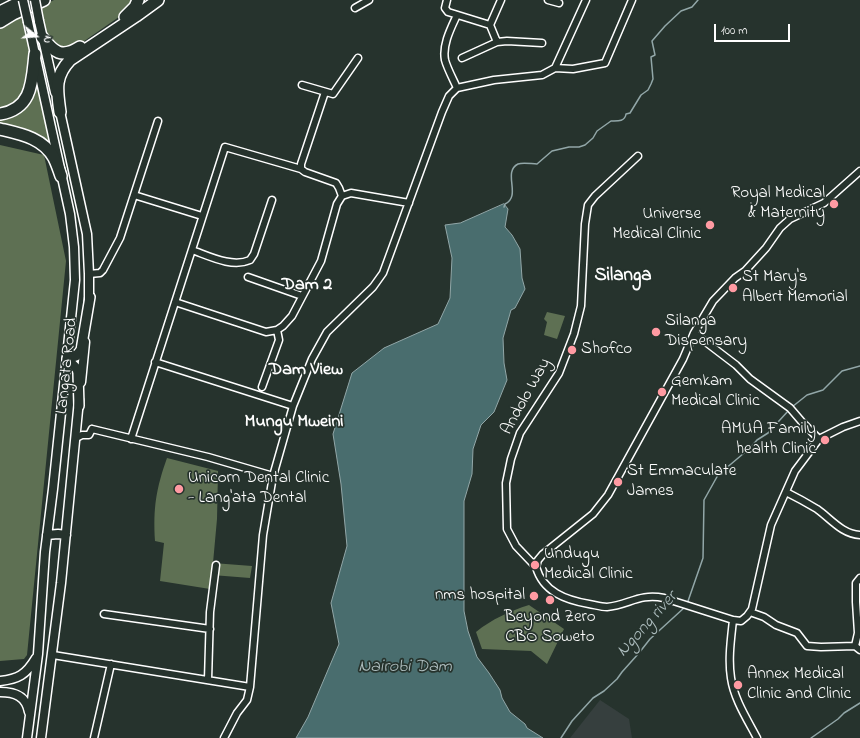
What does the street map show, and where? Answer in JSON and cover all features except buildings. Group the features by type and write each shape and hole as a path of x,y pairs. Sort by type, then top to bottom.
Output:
{"highway":[{"path":"0,12 23,0"},
{"path":"0,22 13,14 44,0"},
{"path":"42,37 56,51 62,54 69,53 130,13 136,7 138,0"},
{"path":"60,112 57,89 58,80 65,65 70,60 158,0"},
{"path":"0,114 11,111 19,106 27,97 31,83 35,54"},
{"path":"0,129 16,132 30,137 44,145 55,159 61,176"}],"main road":[{"name":"Langata Road","path":"23,0 70,214 74,247 75,280 54,489 47,535 38,654 27,738"},
{"name":"Langata Road","path":"35,0 87,234 90,297 66,535 42,738"},
{"path":"79,406 77,368 67,359 76,356 81,350 90,297"},
{"path":"47,535 66,535"},
{"path":"0,681 14,679 21,676 27,671 38,654"},
{"path":"1,692 16,694 23,698 28,706 30,716"}],"street":[{"path":"355,8 369,0"},
{"path":"447,0 445,6 447,10 457,15 490,24"},
{"path":"497,42 490,24 501,0"},
{"path":"548,0 559,3"},
{"path":"555,68 586,0"},
{"path":"224,738 237,713 247,700 250,686 263,535 274,476 293,406 312,359 327,332 373,287 383,273 449,96 457,88 494,80 542,75 555,68 573,69 605,63 632,0"},
{"path":"457,15 451,28 445,53 445,60 457,88"},
{"path":"462,58 497,42 507,41 542,43"},
{"path":"302,85 332,94 335,93 358,58"},
{"path":"301,169 301,164 325,92"},
{"path":"89,274 100,273 106,267 120,238 158,121"},
{"path":"130,439 225,146 301,169 305,172 336,183 342,196"},
{"name":"Andolo Way","path":"638,156 595,196 588,205 584,224 581,306 574,334 559,373 520,433 506,483 507,529 516,546 536,567 541,578 549,587 559,595 572,601 608,607 645,596 655,596 733,620"},
{"path":"536,567 538,560 543,554 593,514 608,494 683,360 694,333 713,301 728,284 746,271 766,248 780,228 790,219 824,203 860,171"},
{"path":"175,302 266,332 277,330 292,316 321,261 337,204 342,196 351,193 409,203"},
{"path":"134,195 202,216"},
{"path":"192,250 230,262 250,260 254,254 272,200"},
{"path":"248,277 302,296"},
{"path":"262,387 279,340 277,330"},
{"path":"694,333 736,365 750,380 790,408 819,439"},
{"path":"155,362 293,406"},
{"path":"756,738 731,680 730,656 733,620 741,621 750,612 755,600 772,524 795,472 819,439 844,427 860,422"},
{"path":"77,425 89,433 92,429"},
{"path":"92,429 208,457 274,476"},
{"path":"76,438 89,435 92,429"},
{"path":"786,492 816,509 845,531 852,534 860,534"},
{"path":"208,680 210,612 216,565"},
{"path":"750,612 764,617 776,625 797,634 807,646 858,648 856,583 860,578"},
{"path":"104,614 210,629"},
{"path":"53,654 250,686"},
{"path":"94,738 111,664"}],"shaded area":[{"path":"600,700 629,719 632,738 570,738"}],"green space":[{"path":"54,0 135,0 129,10 80,44 67,50 59,47 50,39 45,28 41,6"},
{"path":"21,16 30,51 30,74 26,90 17,102 0,109 0,29"},
{"path":"36,69 55,153 0,127 0,118 15,112"},
{"path":"0,145 44,155 66,261 27,655 24,659 0,661"},
{"path":"547,312 565,316 557,339 544,335 547,322 544,319"},
{"path":"167,458 218,471 217,519 213,563 252,566 250,578 212,575 210,589 160,581 164,543 155,541 154,518 160,479"},
{"path":"529,605 564,629 547,664 531,651 482,649 476,632 501,616"}],"water":[{"name":"Nairobi Dam","path":"504,204 508,209 505,227 512,235 520,249 522,278 525,289 515,308 511,310 503,338 504,363 507,380 494,412 481,425 473,449 472,474 464,501 464,611 468,631 477,657 500,690 502,698 510,712 525,724 527,728 543,738 296,738 308,717 339,644 331,603 347,546 341,484 333,434 352,373 384,348 438,324 450,298 452,258 445,225 460,223"}],"waterway":[{"path":"504,207 512,196 512,172 518,164 537,164 552,151 585,145 593,138 597,131 611,121 622,120 626,114 630,113 641,95 648,90 653,79 651,57 655,55 652,41 681,11 692,7 698,0"},
{"name":"Ngong river","path":"792,407 807,395 823,390 842,371 860,366"},
{"name":"Ngong river","path":"687,604 703,558 704,500 718,475 750,448 757,440 768,433 789,410"},
{"name":"Ngong river","path":"561,738 572,721 593,698 604,691 617,679 650,639 685,607"},
{"path":"811,738 860,703"}],"place":[{"name":"Royal Medical & Maternity","path":"834,204"},
{"name":"Universe Medical Clinic","path":"710,225"},
{"name":"St Mary's Albert Memorial","path":"733,288"},
{"name":"Silanga Dispensary","path":"656,332"},
{"name":"Shofco","path":"572,350"},
{"name":"Gemkam Medical Clinic","path":"662,392"},
{"name":"AMUA Family health Clinic","path":"825,440"},
{"name":"St Emmaculate James","path":"618,482"},
{"name":"Unicorn Dental Clinic - Lang'ata Dental","path":"179,489"},
{"name":"Undugu Medical Clinic","path":"535,565"},
{"name":"nms hospital","path":"534,596"},
{"name":"Beyond Zero CBO Soweto","path":"550,600"},
{"name":"Annex Medical Clinic and Clinic","path":"738,685"}],"district":[{"name":"Silanga","path":"623,277"},
{"name":"Dam 2","path":"307,286"},
{"name":"Dam View","path":"306,371"},
{"name":"Mungu Mweini","path":"294,423"}]}
